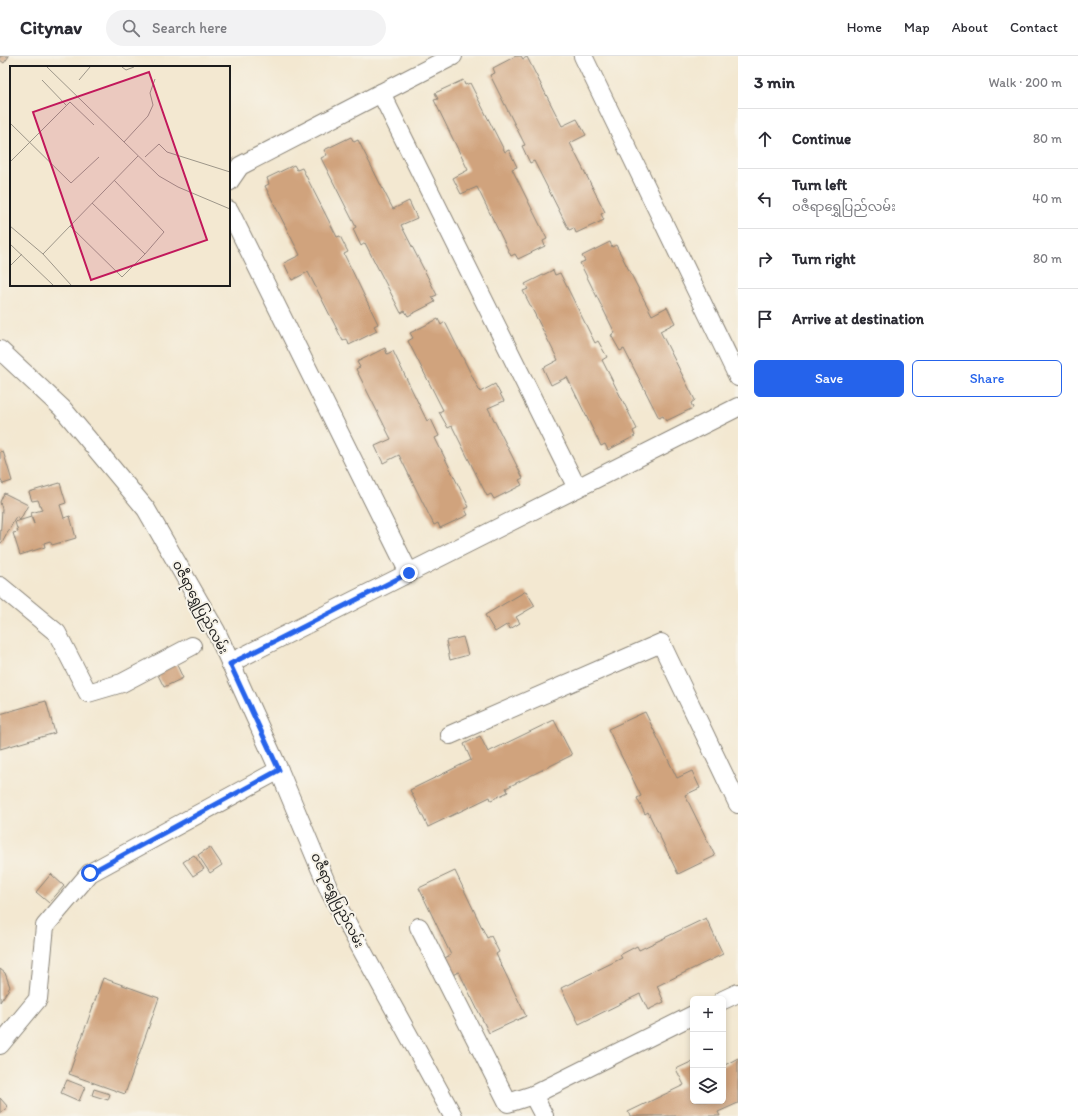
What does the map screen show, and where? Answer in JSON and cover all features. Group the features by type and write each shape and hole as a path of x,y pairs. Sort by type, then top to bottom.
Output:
{"street":[{"path":"230,181 240,166 453,56"},
{"path":"582,56 738,377"},
{"path":"380,93 577,488"},
{"path":"230,212 409,573"},
{"name":"ဝဇီရာရွှေပြည်လမ်း","path":"0,350 62,408 146,509 216,631 279,770 330,892 453,1116"},
{"path":"230,664 738,407"},
{"path":"0,586 57,633 88,693 122,683 192,646"},
{"path":"450,735 661,643 738,804"},
{"path":"0,1045 38,999 45,926 90,873 279,770"},
{"path":"419,927 508,1103 533,1095 690,1016"},
{"path":"726,999 738,993"},
{"path":"533,1095 544,1116"}],"building":[{"path":"0,56 9,56 4,63 0,60"},
{"path":"516,56 521,56 523,59 527,57 562,126 577,119 586,135 570,143 605,212 601,214 604,220 576,233 574,228 569,230 534,161 530,163 522,146 525,145 490,75 495,73 493,68"},
{"path":"463,80 465,85 470,83 505,152 509,150 517,167 512,169 547,239 543,241 545,246 518,259 515,254 511,256 477,187 461,194 453,178 468,170 434,100 438,99 435,93"},
{"path":"351,137 354,142 358,140 393,209 409,201 417,218 401,225 437,295 432,297 435,302 408,316 405,311 401,313 365,243 361,246 353,229 356,227 321,158 327,155 324,150"},
{"path":"294,165 297,170 302,168 337,237 340,236 348,252 344,254 378,324 374,326 377,331 349,345 347,339 343,341 308,272 292,280 284,263 300,255 265,186 269,184 267,178"},
{"path":"610,242 612,247 616,245 652,315 667,307 675,323 660,331 695,400 691,403 693,408 666,421 663,416 659,418 624,349 620,351 611,335 615,333 580,263 585,261 582,256"},
{"path":"553,270 555,275 560,273 595,343 598,341 607,357 602,360 637,429 633,431 635,436 608,450 605,444 601,446 567,377 551,385 543,368 558,360 523,291 528,289 525,284"},
{"path":"438,319 441,325 445,322 480,392 495,384 504,401 488,408 523,478 519,480 522,485 494,499 491,494 487,496 452,426 448,428 439,412 443,410 408,341 413,338 410,333"},
{"path":"385,348 387,354 393,351 427,421 431,419 439,436 435,438 469,507 465,509 468,515 440,528 438,523 434,525 399,455 383,463 375,446 391,439 356,369 360,367 357,362"},
{"path":"3,451 12,481 3,484 0,479 0,452"},
{"path":"60,483 66,503 60,505 64,518 70,516 76,538 52,545 50,541 44,543 45,547 20,555 13,533 18,532 15,522 31,517 34,524 31,513 42,510 38,500 32,501 29,492"},
{"path":"4,493 28,505 20,520 16,517 2,543 0,542 2,509 0,502"},
{"path":"526,591 535,606 516,617 520,623 510,629 508,624 495,632 485,615"},
{"path":"463,637 468,655 450,660 446,641"},
{"path":"176,663 183,678 164,687 157,673"},
{"path":"46,701 55,733 0,749 0,714"},
{"path":"645,712 677,778 692,771 700,788 685,795 715,856 678,874 648,812 645,814 637,798 641,796 608,729"},
{"path":"554,720 572,755 506,788 508,792 491,800 490,797 428,827 410,790 471,760 464,744 480,736 488,752"},
{"path":"210,847 222,865 210,873 198,855"},
{"path":"194,855 204,869 193,876 183,862"},
{"path":"455,871 487,938 491,936 499,952 496,954 526,1016 489,1033 459,972 448,977 440,960 451,955 419,888"},
{"path":"51,874 64,886 49,903 36,892"},
{"path":"706,918 723,954 657,986 664,1002 648,1010 640,994 579,1024 561,988 622,958 620,955 637,946 639,950"},
{"path":"0,969 5,973 10,987 0,1002"},
{"path":"103,978 159,998 125,1094 69,1074"},
{"path":"738,1058 738,1103 718,1112 720,1116 630,1116 628,1112 684,1085 676,1069 690,1062 690,1104 726,1104 726,1064"},
{"path":"67,1080 85,1087 79,1101 61,1093"},
{"path":"94,1089 110,1094 108,1100 92,1095"},
{"path":"0,1098 8,1107 0,1113"}],"route":[{"path":"90,873 279,770 230,664 409,573"}]}
